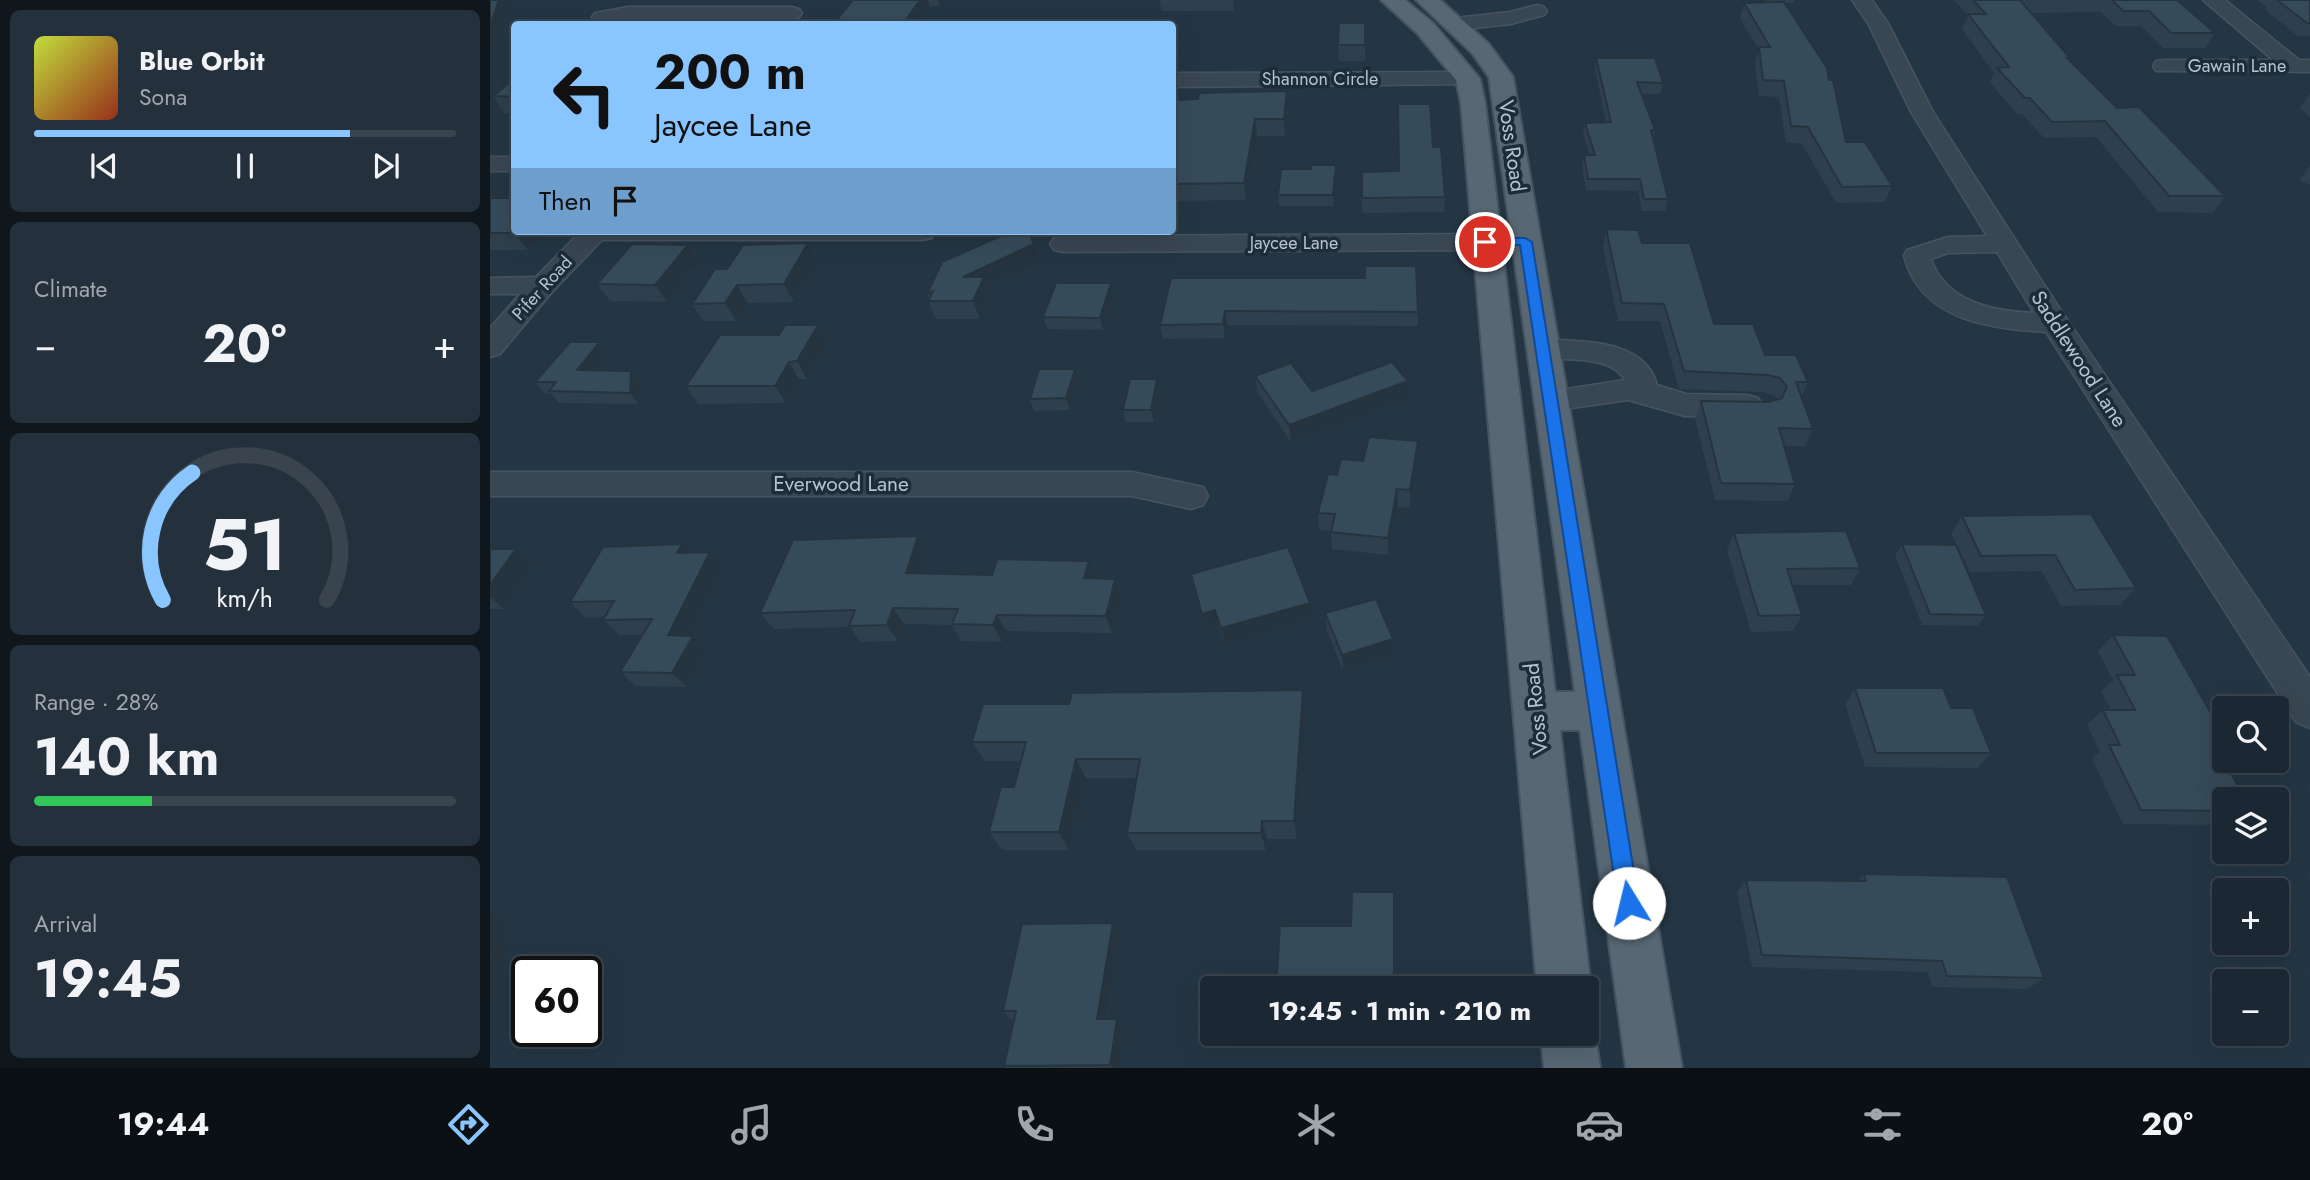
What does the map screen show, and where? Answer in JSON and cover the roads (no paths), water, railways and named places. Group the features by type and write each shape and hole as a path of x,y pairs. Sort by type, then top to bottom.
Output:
{"main road":[{"path":"1392,0 1424,28 1482,95"},
{"name":"Voss Road","path":"1427,0 1480,48 1501,77 1482,95 1485,242 1563,976"},
{"name":"Voss Road","path":"1482,95 1525,242 1654,1068"},
{"path":"1503,411 1551,406"},
{"path":"1536,711 1600,711"},
{"path":"1570,1046 1572,1068"}],"street":[{"name":"Saddlewood Lane","path":"1862,0 1879,25 1922,111 2054,323 2310,710"},
{"path":"2213,0 2302,66"},
{"path":"1456,24 1511,18 1537,11"},
{"path":"601,17 628,13 792,12"},
{"name":"Gawain Lane","path":"2164,66 2302,66"},
{"name":"Shannon Circle","path":"1176,80 1482,95"},
{"path":"490,164 511,164"},
{"name":"Pifer Road","path":"490,347 592,235"},
{"name":"Jaycee Lane","path":"1063,244 1525,242"},
{"path":"2005,244 1950,245 1928,249 1917,256 1919,267 1949,302 1973,315 2054,323"},
{"path":"490,286 544,285"},
{"path":"1542,349 1590,352 1628,364 1639,374 1644,392"},
{"path":"1551,406 1628,390 1644,392 1685,405 1762,406"},
{"name":"Everwood Lane","path":"490,484 1132,484 1191,496"}]}
